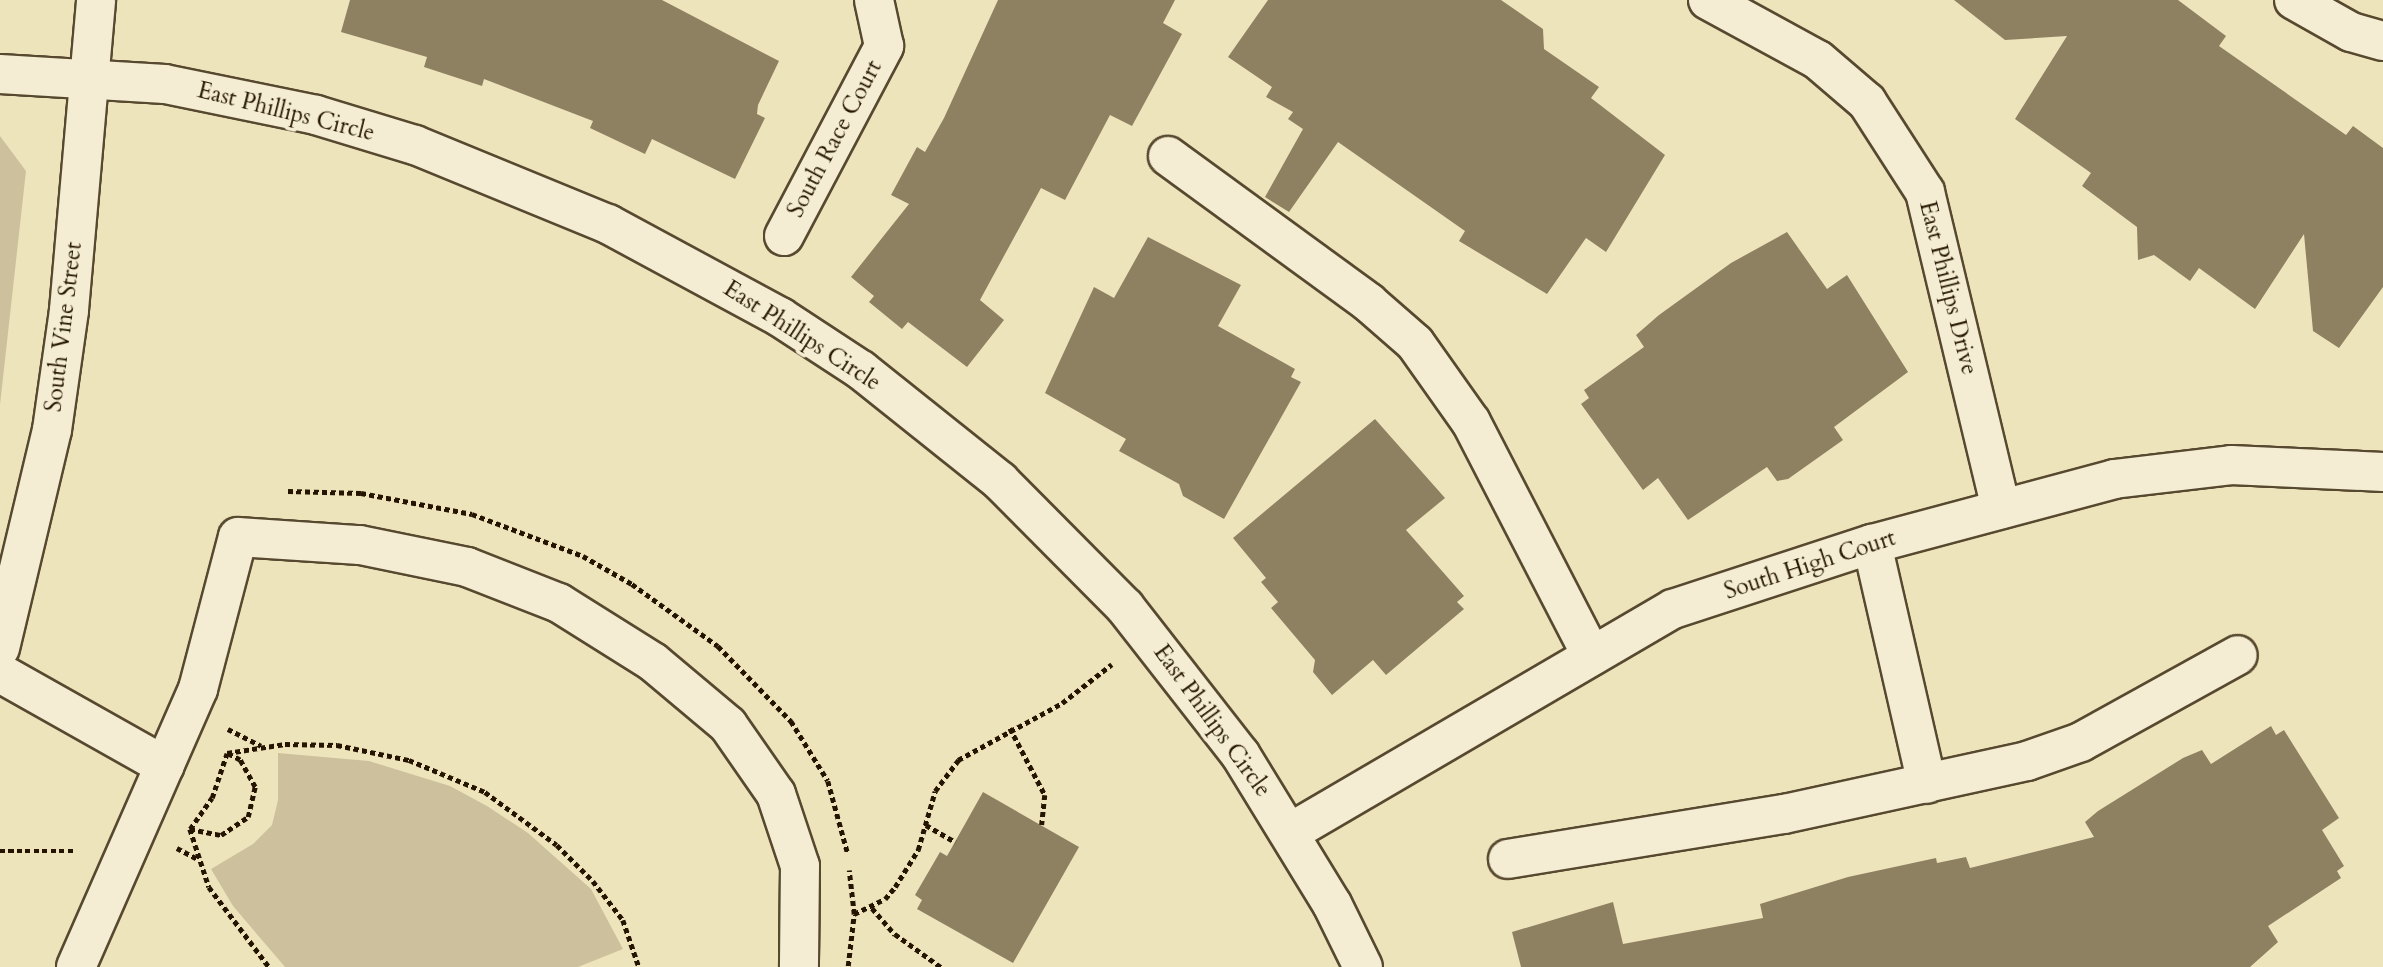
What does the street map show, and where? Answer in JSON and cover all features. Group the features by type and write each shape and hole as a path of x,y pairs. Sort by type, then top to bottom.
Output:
{"street":[{"name":"South Vine Street","path":"0,648 52,430 96,0"},
{"name":"South Race Court","path":"784,236 884,46 874,0"},
{"name":"East Phillips Drive","path":"1708,0 1818,60 1867,102 1925,192 2001,509"},
{"path":"2294,0 2331,21 2383,41"},
{"name":"East Phillips Circle","path":"0,74 89,76 240,97 415,145 608,224 780,317 932,424 1064,543 1185,679 1291,832 1363,967"},
{"path":"1168,156 1368,302 1415,343 1471,422 1592,656"},
{"name":"South High Court","path":"1291,832 1673,610 1872,544 2114,479 2231,465 2383,472"},
{"path":"76,967 166,766 212,646 238,537 359,545 467,568 559,603 608,630 696,697 746,745 776,794 800,866 799,967"},
{"path":"1872,544 1927,784"},
{"path":"1507,859 1784,814 1927,784 2081,741 2238,655"},
{"path":"0,673 166,766"}],"path":[{"path":"854,914 872,908 902,876 948,770 1010,728 1062,702 1113,663"},
{"path":"1010,728 1045,795 1042,825"},
{"path":"227,753 285,744 337,746 409,760 485,792 557,845 593,881 623,920 639,967"},
{"path":"190,829 212,798 227,753"},
{"path":"190,829 221,835 248,817 255,787 240,761 227,753"},
{"path":"926,825 955,842"},
{"path":"190,829 201,869 219,904 269,967"},
{"path":"872,908 895,934 941,967"}],"shaded area":[{"path":"0,136 26,171 0,405"},
{"path":"278,753 369,761 450,786 487,806 528,833 591,889 623,949 578,967 285,967 233,906 211,869 253,844 272,825 278,800"}],"building":[{"path":"350,0 662,0 779,61 758,105 757,114 765,118 735,179 652,139 645,154 590,128 593,121 484,79 482,86 424,67 427,57 341,32"},
{"path":"998,0 1175,0 1163,23 1182,34 1132,126 1110,115 1065,200 1041,188 980,300 1004,320 967,367 908,322 902,329 869,302 874,296 851,277 909,204 891,195 917,147 925,152 944,118"},
{"path":"1268,0 1501,0 1543,29 1544,49 1599,87 1591,98 1665,155 1606,252 1586,238 1547,294 1459,241 1465,231 1338,142 1289,212 1265,197 1303,129 1288,119 1293,112 1266,97 1272,87 1228,57"},
{"path":"1954,0 2178,0 2226,36 2219,46 2346,135 2353,126 2383,148 2383,287 2339,348 2313,331 2304,234 2255,309 2199,268 2190,281 2154,255 2138,260 2137,227 2082,186 2091,173 2015,119 2067,36 2005,40"},
{"path":"1787,232 1827,289 1847,275 1908,372 1834,427 1843,440 1788,479 1777,481 1767,467 1688,520 1658,478 1643,490 1581,404 1589,398 1584,390 1644,347 1636,335 1659,315 1731,263"},
{"path":"1148,237 1241,285 1218,326 1295,369 1291,377 1301,382 1224,519 1183,496 1179,484 1119,451 1126,439 1045,393 1094,287 1114,298"},
{"path":"1375,419 1445,498 1406,530 1464,596 1457,602 1464,609 1386,675 1373,660 1332,695 1313,672 1315,660 1271,608 1278,602 1261,582 1266,578 1233,538"},
{"path":"2271,726 2276,735 2284,730 2339,818 2322,830 2344,866 2337,871 2341,878 2268,926 2278,942 2250,967 1521,967 1512,932 1613,902 1623,944 1763,918 1760,904 1848,877 1936,858 1937,863 1966,857 1970,868 2094,837 2085,822 2098,811 2183,758 2202,750 2211,764"},
{"path":"983,792 1079,847 1013,963 917,909 922,900 915,895 940,852 947,856"}]}
